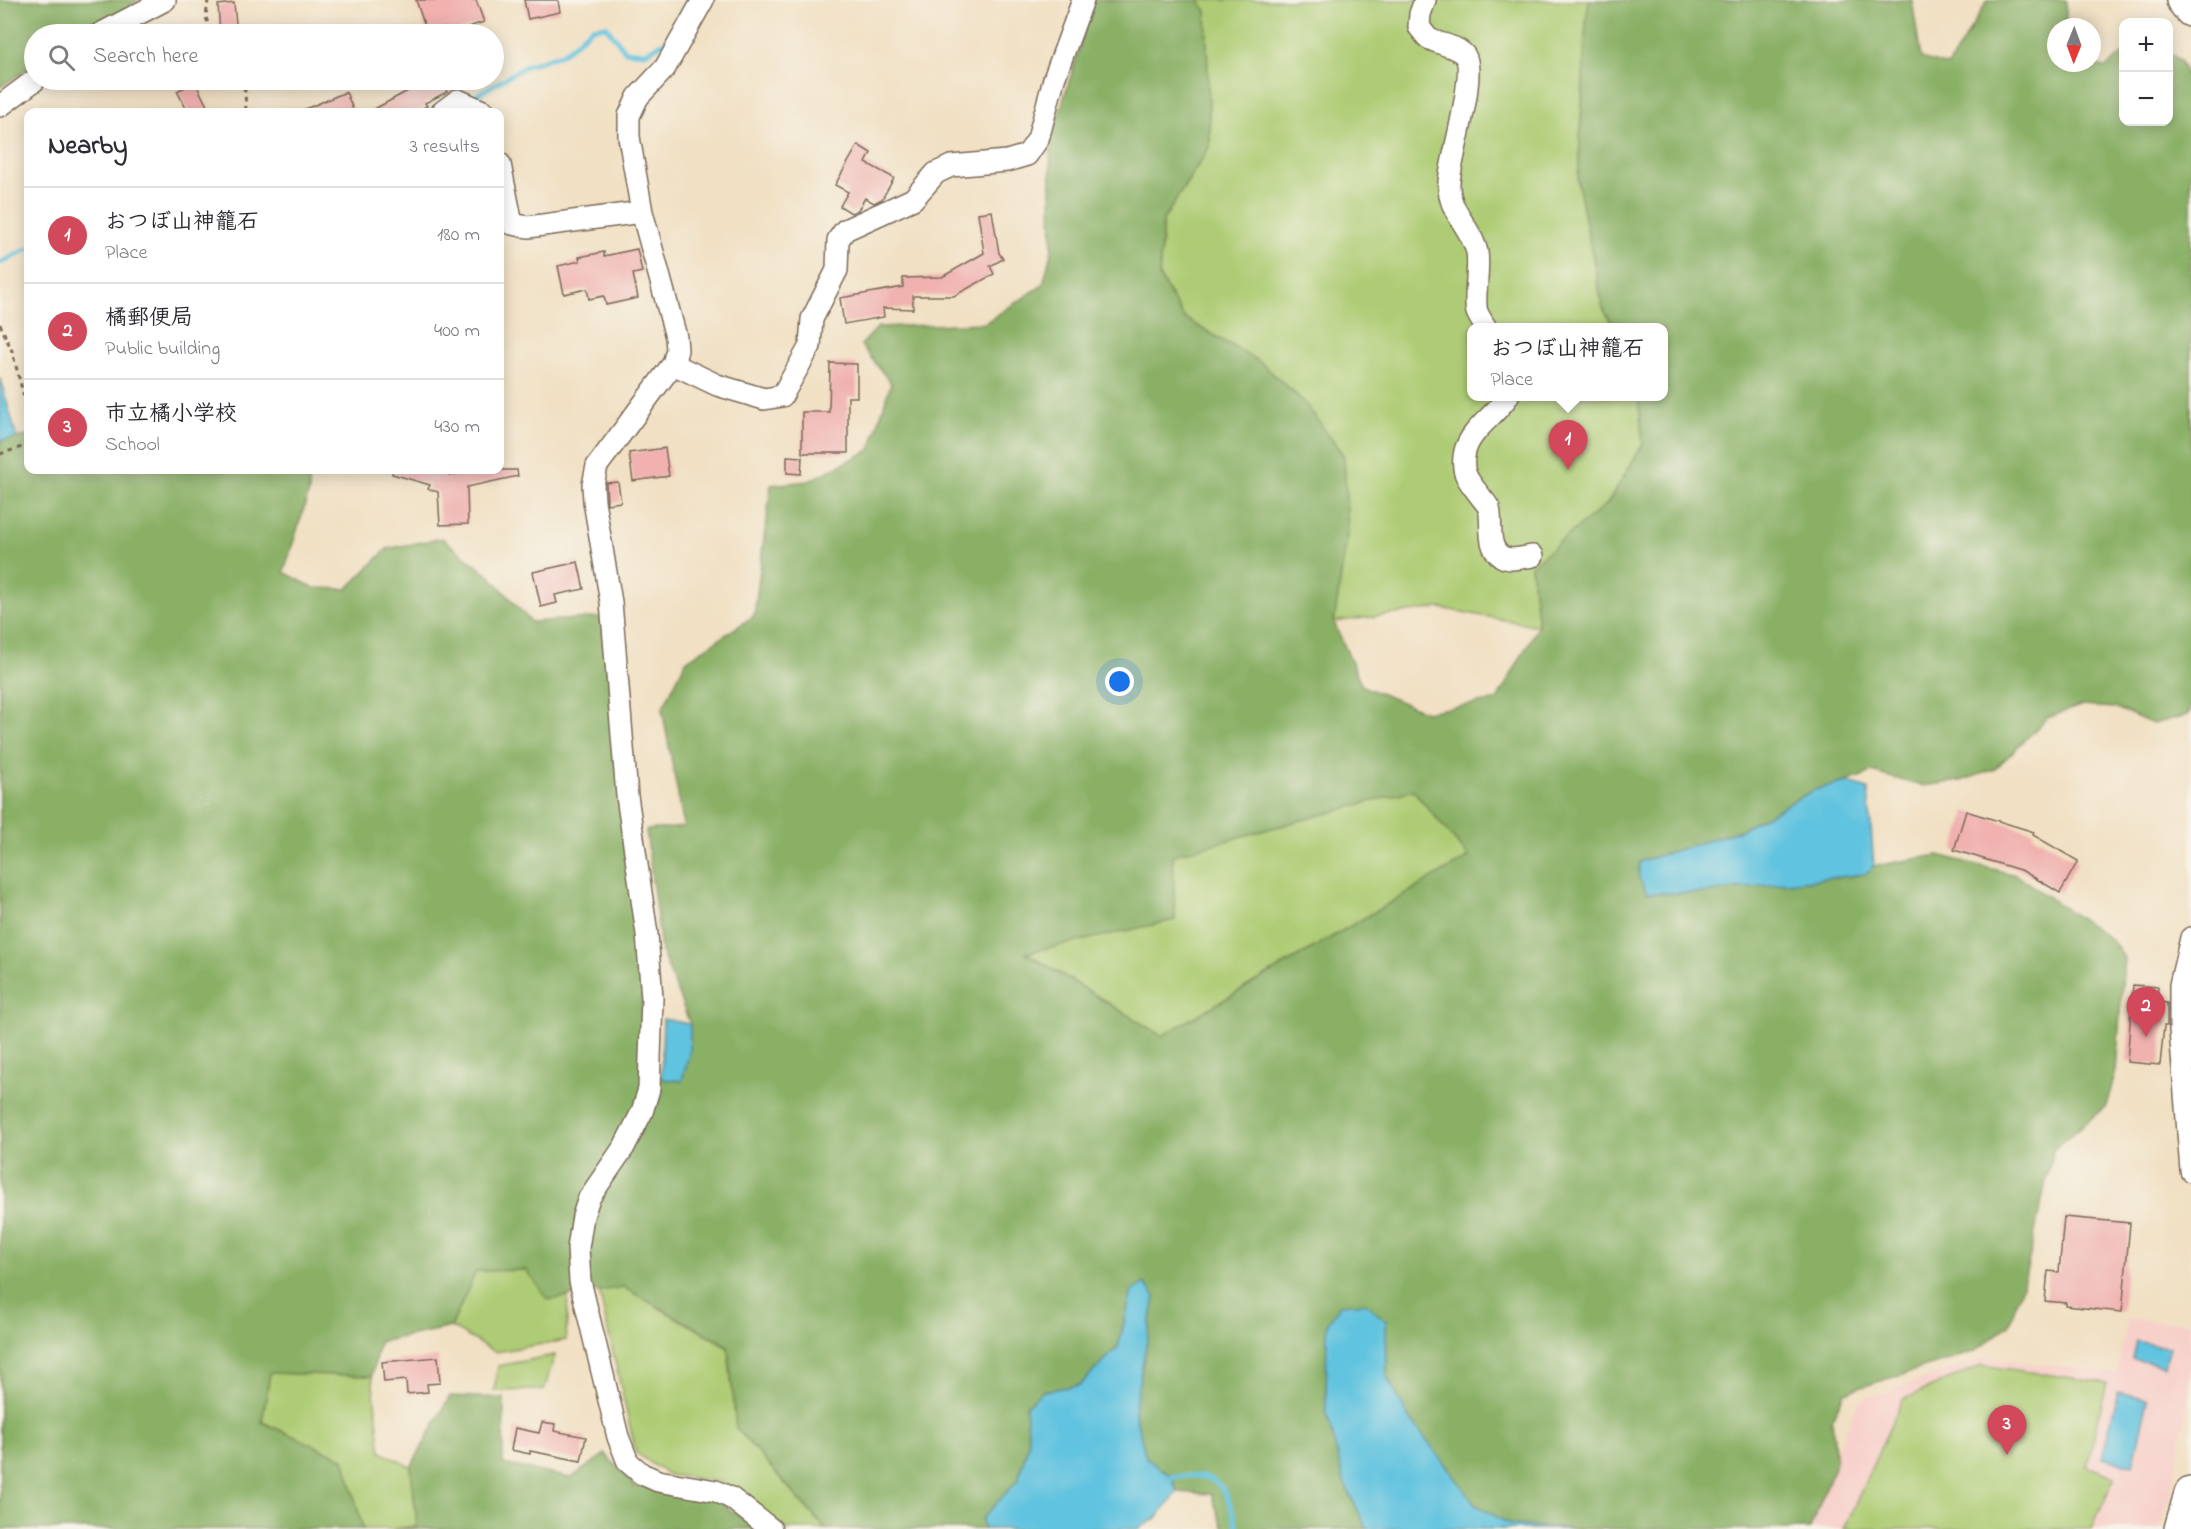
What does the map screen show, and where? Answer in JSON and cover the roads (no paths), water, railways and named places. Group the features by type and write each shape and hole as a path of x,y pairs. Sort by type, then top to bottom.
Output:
{"highway":[{"path":"2183,0 2191,10"},
{"path":"2181,1529 2191,1494"}],"street":[{"path":"119,24 165,0"},
{"path":"703,0 665,68 638,97 629,116 629,137 642,212 676,337 677,350 673,364 597,466 593,485 611,602 627,796 647,934 652,998 649,1089 642,1112 624,1147 590,1198 583,1216 578,1248 580,1281 618,1437 628,1462 642,1474 658,1481 716,1491 731,1498 771,1529"},
{"path":"673,364 717,385 764,399 782,396 810,346 812,319 837,270 838,240 845,230 913,199 936,172 951,166 1006,161 1027,155 1038,139 1054,79 1083,0"},
{"path":"1425,0 1419,27 1429,38 1459,51 1466,57 1468,68 1465,98 1449,182 1454,209 1473,238 1478,254 1476,310 1484,323"},
{"path":"0,106 24,88"},
{"path":"447,108 458,100 476,108"},
{"path":"504,184 512,224 528,226 642,212"},
{"path":"1504,401 1466,448 1463,469 1489,507 1493,547 1499,555 1505,559 1533,556"},
{"path":"2191,938 2180,985 2186,1030 2191,1171"}],"water":[{"path":"0,377 17,438 0,441"},
{"path":"1846,782 1868,789 1874,866 1865,874 1702,893 1647,893 1639,878 1639,862 1738,831 1814,790"},
{"path":"663,1019 690,1024 690,1050 682,1081 661,1079"},
{"path":"1145,1283 1155,1297 1134,1410 1146,1458 1172,1477 1177,1492 1157,1518 1137,1529 984,1529 982,1519 1018,1480 1029,1442 1026,1406 1043,1391 1080,1385 1118,1347 1132,1291"},
{"path":"1365,1303 1386,1321 1387,1377 1408,1416 1476,1505 1511,1525 1569,1529 1367,1529 1344,1482 1326,1409 1327,1324 1340,1305"},
{"path":"2136,1341 2169,1348 2165,1366 2132,1359"},
{"path":"2118,1392 2148,1399 2133,1465 2102,1458"}],"waterway":[{"path":"504,79 526,66 564,53 592,28 606,26 625,51 645,53 668,40 689,0"},
{"path":"476,102 478,94 485,90"},
{"path":"0,263 24,251"},
{"path":"1172,1477 1202,1477 1219,1485 1229,1502 1238,1529"}],"place":[{"name":"おつぼ山神籠石","path":"1568,470"},
{"name":"橘郵便局","path":"2146,1037"},
{"name":"市立橘小学校","path":"2007,1455"}]}
